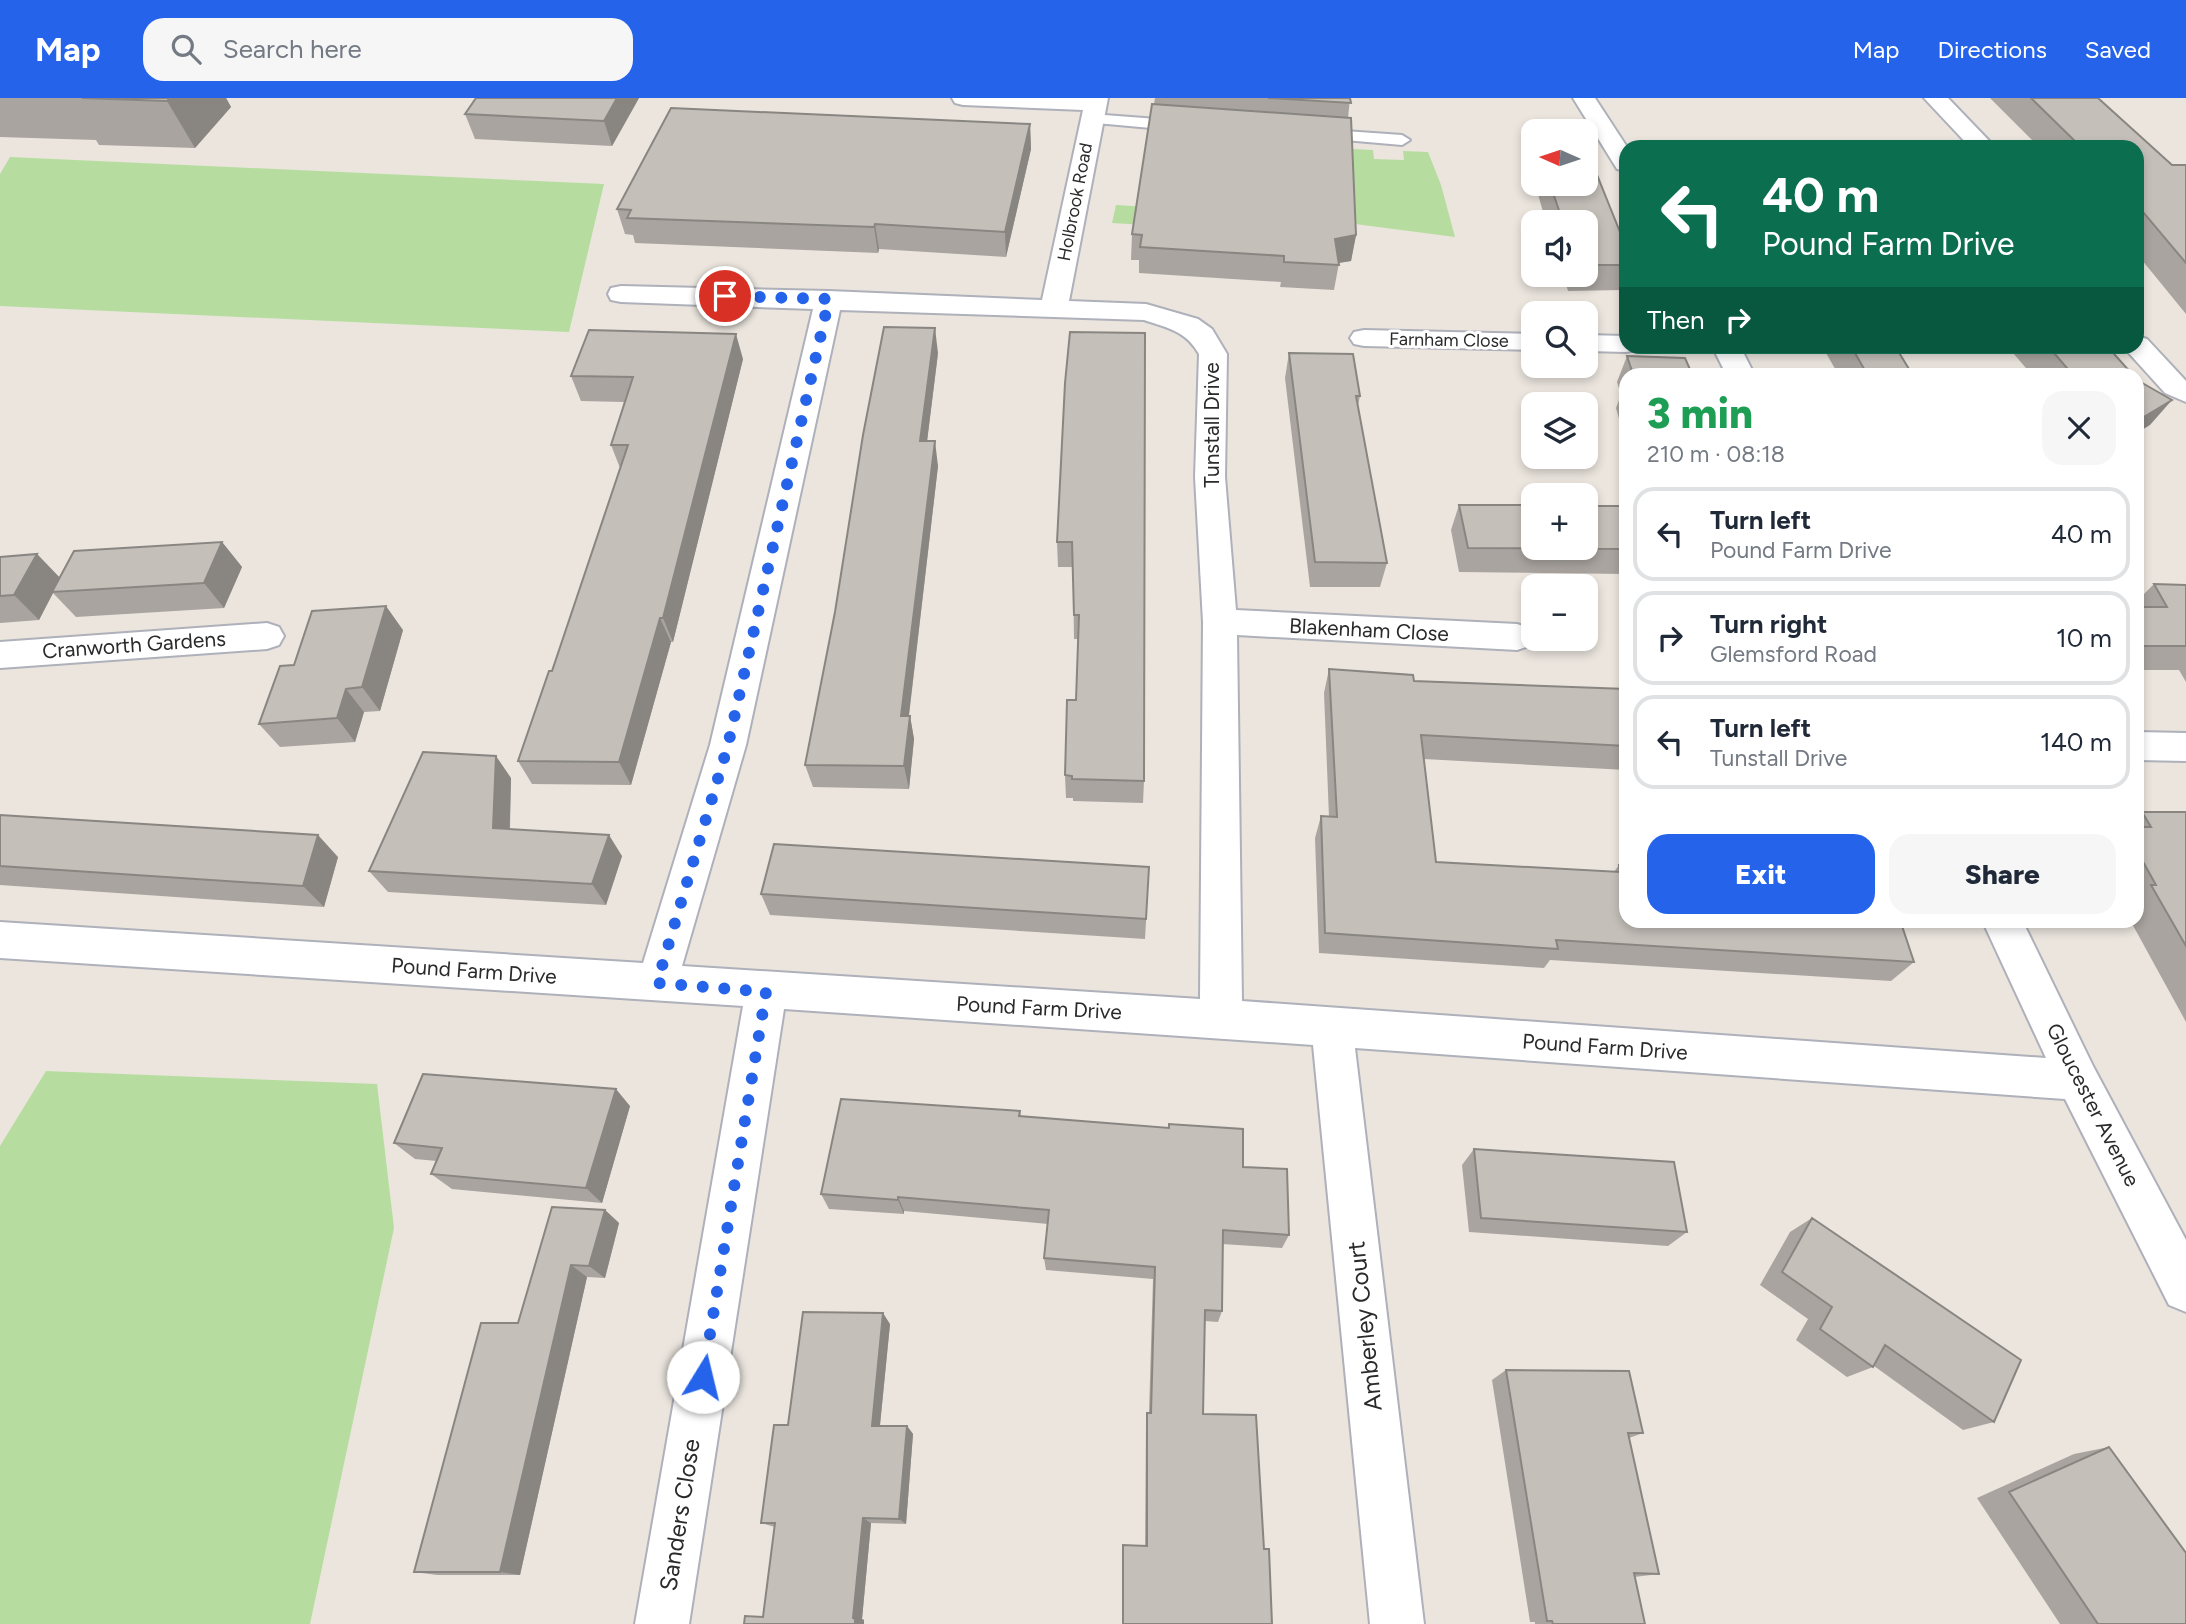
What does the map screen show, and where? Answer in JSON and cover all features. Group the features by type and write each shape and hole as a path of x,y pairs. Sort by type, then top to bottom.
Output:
{"street":[{"path":"963,98 1094,107"},
{"path":"1584,98 1619,153"},
{"path":"1935,98 1976,140"},
{"name":"Holbrook Road","path":"1054,307 1094,107"},
{"name":"Tunstall Drive","path":"621,294 829,299 1146,312 1188,325 1202,335 1213,355 1210,477 1220,622 1222,1019"},
{"path":"657,983 728,745 829,299"},
{"name":"Farnham Close","path":"1364,338 1521,342"},
{"path":"1598,343 1619,344"},
{"path":"2144,353 2175,387 2186,393"},
{"name":"Blakenham Close","path":"1220,622 1517,637"},
{"name":"Cranworth Gardens","path":"0,655 267,636"},
{"path":"2144,746 2186,747"},
{"name":"Gloucester Avenue","path":"2006,928 2078,1080 2186,1288"},
{"name":"Pound Farm Drive","path":"0,940 766,992 1222,1019 2078,1080"},
{"name":"Sanders Close","path":"662,1624 766,992"},
{"name":"Amberley Court","path":"1332,1027 1397,1624"}],"lane":[{"path":"1094,107 1198,127"},
{"path":"1305,134 1391,144"}],"green space":[{"path":"1353,149 1373,150 1374,159 1404,160 1403,151 1428,152 1441,185 1455,237 1355,224 1356,238 1112,223 1116,205 1354,219"},
{"path":"10,157 604,184 569,332 0,306 0,174"},
{"path":"46,1071 377,1084 394,1228 310,1624 0,1624 0,1146"}],"building":[{"path":"82,98 170,98 167,101"},
{"path":"476,98 617,98 604,121 465,114"},
{"path":"1268,98 1350,98 1351,103"},
{"path":"2031,98 2098,98 2172,165 2186,165 2186,263 2144,213 2144,140 2074,140"},
{"path":"1152,104 1351,118 1356,235 1335,239 1339,265 1284,262 1284,256 1140,247 1142,235 1132,234"},
{"path":"671,108 1030,124 1005,232 875,224 874,227 627,218 631,210 617,209"},
{"path":"1598,177 1619,230 1619,265 1598,265 1598,210 1559,210 1554,196 1598,196"},
{"path":"884,327 935,328 920,441 935,441 901,716 910,716 904,766 805,765 835,612 863,435"},
{"path":"589,330 736,334 663,618 660,618 619,762 518,761 549,671 552,671 628,445 611,445 633,377 571,376"},
{"path":"1070,332 1145,333 1144,781 1072,779 1072,776 1065,775 1067,700 1076,700 1079,615 1074,615 1072,542 1057,542"},
{"path":"1289,353 1353,354 1360,396 1356,396 1387,563 1315,562"},
{"path":"1856,354 1900,354 1908,368 1864,368"},
{"path":"2055,354 2114,354 2127,368 2067,368"},
{"path":"1627,356 1685,358 1689,368 1631,368"},
{"path":"2144,384 2172,400 2144,417"},
{"path":"1459,505 1521,505 1521,548 1468,548"},
{"path":"1598,506 1619,506 1619,549 1598,549"},
{"path":"222,542 204,583 52,592 74,551"},
{"path":"37,554 14,595 0,596 0,557"},
{"path":"2154,584 2186,585 2186,646 2144,646 2144,607 2167,607"},
{"path":"386,606 362,687 346,689 337,718 259,724 280,666 294,665 312,611"},
{"path":"1329,669 1413,675 1414,681 1619,689 1619,746 1421,735 1436,862 1619,872 1619,928 1903,928 1914,962 1556,940 1558,949 1325,933 1321,816 1337,817"},
{"path":"423,752 496,756 493,828 609,835 592,884 369,871"},
{"path":"2144,812 2186,812 2186,946 2151,885 2156,885 2144,864 2144,827 2151,827"},
{"path":"0,815 318,835 303,886 0,866"},
{"path":"774,844 1149,867 1146,919 761,894"},
{"path":"423,1074 616,1089 586,1188 431,1174 442,1148 394,1143"},
{"path":"841,1099 1020,1111 1019,1116 1169,1128 1169,1124 1243,1129 1243,1167 1287,1169 1289,1235 1223,1230 1222,1311 1205,1310 1203,1414 1256,1415 1264,1549 1269,1549 1272,1624 1123,1624 1123,1545 1147,1546 1147,1413 1151,1413 1155,1267 1044,1258 1049,1210 898,1197 898,1200 821,1194"},
{"path":"1474,1149 1674,1162 1687,1232 1481,1218"},
{"path":"552,1207 605,1210 589,1266 571,1265 500,1572 414,1572 481,1323 518,1323"},
{"path":"1812,1218 2021,1360 1994,1422 1885,1345 1873,1367 1820,1329 1832,1307 1782,1272"},
{"path":"803,1312 883,1313 872,1426 907,1426 899,1519 863,1518 853,1618 855,1624 744,1624 745,1616 763,1617 775,1523 761,1523 774,1425 788,1425"},
{"path":"1506,1370 1629,1371 1643,1433 1628,1433 1659,1574 1634,1573 1645,1624 1553,1624 1552,1621 1547,1621"},
{"path":"2109,1447 2186,1553 2186,1624 2098,1624 2009,1492"}],"route":[{"path":"703,1377 766,992 657,983 728,745 829,299 725,296"}]}
